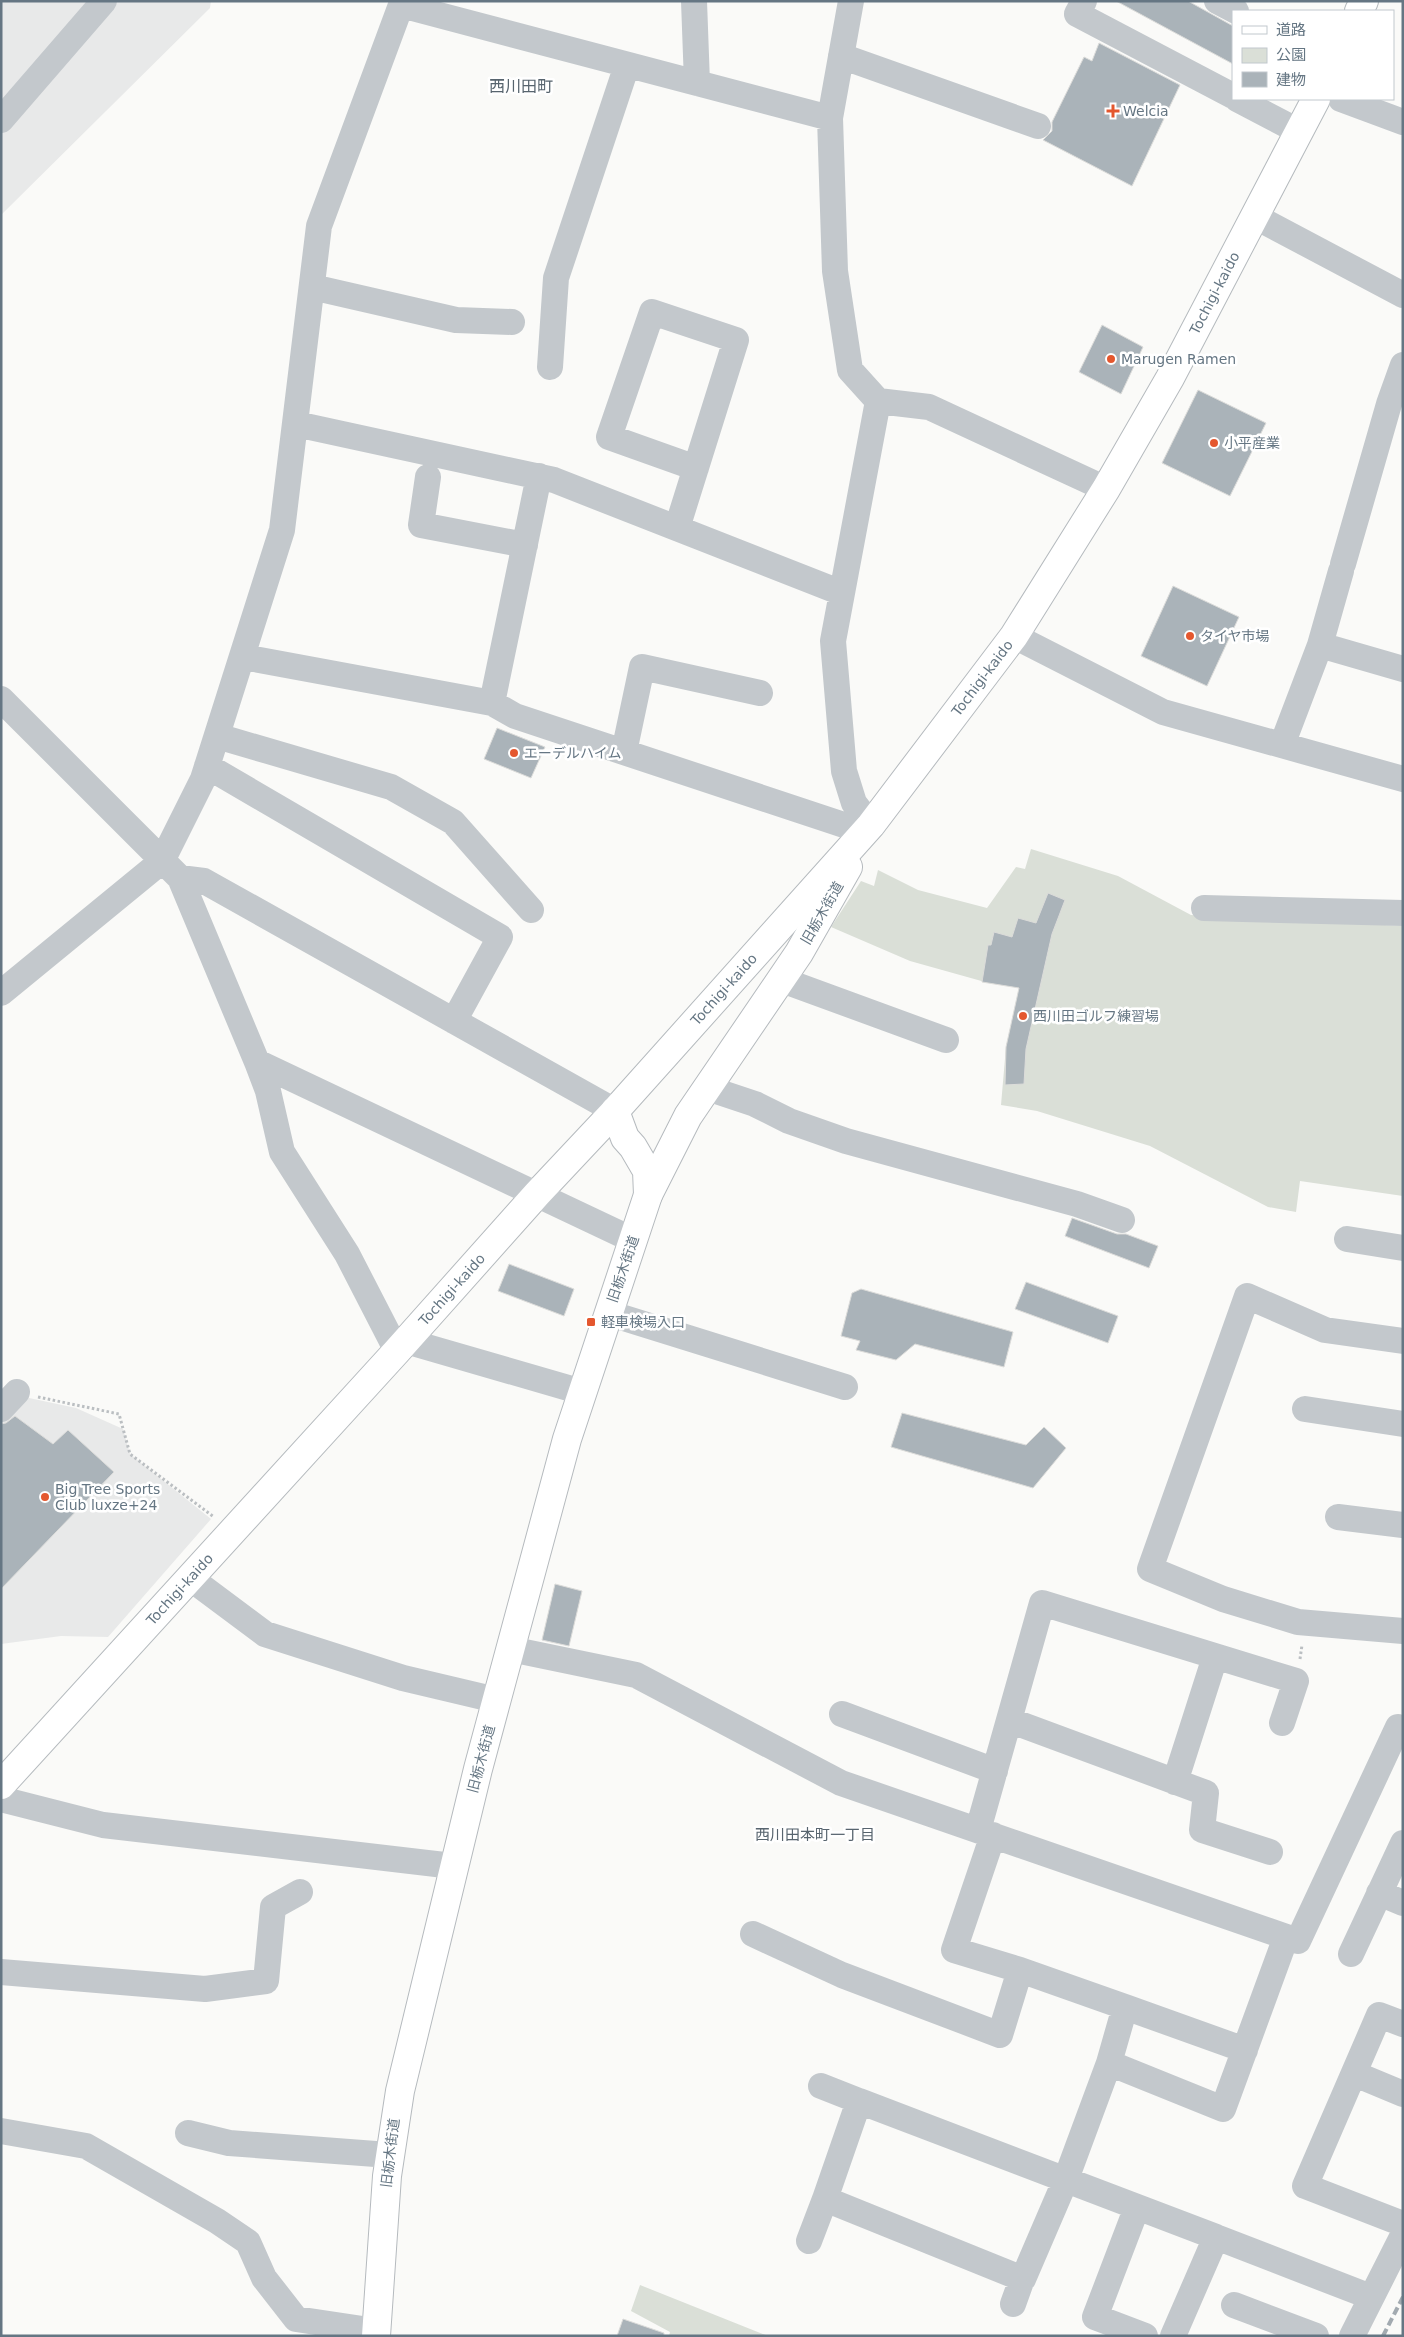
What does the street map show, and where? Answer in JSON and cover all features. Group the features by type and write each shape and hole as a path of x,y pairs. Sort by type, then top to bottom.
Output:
{"main road":[{"name":"Tochigi-kaido","path":"1,1785 402,1346 538,1194 616,1111 868,828 1014,636 1106,489 1170,378 1315,100"},
{"name":"旧栃木街道","path":"376,2333 389,2155 400,2091 453,1866 554,1483 582,1392 633,1240 647,1183 688,1116 782,980 832,896 868,828"},
{"path":"647,1183 682,1108 767,984 776,979 782,980"},
{"path":"616,1111 625,1138 634,1147 647,1183"},
{"path":"580,1150 594,1146 609,1147 632,1158 647,1183"}],"street":[{"path":"1,120 104,1"},
{"path":"694,1 697,83"},
{"path":"852,1 830,118 835,271 850,370 878,401 929,407 1106,489"},
{"path":"1084,1 1077,14 1232,95"},
{"path":"1217,1 1234,10"},
{"path":"1,993 171,869 243,657 282,530 319,226 401,5 830,118"},
{"path":"841,56 1038,126"},
{"path":"550,367 556,278 627,65"},
{"path":"1239,100 1298,131"},
{"path":"1343,100 1403,122"},
{"path":"1254,216 1403,295"},
{"path":"312,287 456,320 512,322"},
{"path":"677,528 696,468 736,340 652,312 609,437 696,468"},
{"path":"1282,746 1320,645 1389,404 1403,365"},
{"path":"868,828 854,804 844,771 833,641 878,401"},
{"path":"296,424 554,480 842,593"},
{"path":"492,703 539,476"},
{"path":"428,477 420,525 525,545"},
{"path":"1014,636 1162,712 1403,779"},
{"path":"1320,645 1403,669"},
{"path":"243,657 492,703 515,716 868,828"},
{"path":"624,752 642,667 760,693"},
{"path":"1,699 171,869 268,1090 282,1152 347,1254 402,1346 582,1392"},
{"path":"217,736 391,787 453,822 531,910"},
{"path":"207,766 500,937 454,1021"},
{"path":"171,869 204,882 616,1111"},
{"path":"1204,908 1403,914"},
{"path":"782,980 946,1040"},
{"path":"257,1062 633,1240"},
{"path":"707,1088 755,1104 789,1121 846,1141 1077,1204 1122,1220"},
{"path":"1347,1239 1403,1248"},
{"path":"1403,1341 1326,1330 1247,1296 1150,1569 1223,1598 1306,1622 1403,1631"},
{"path":"608,1313 845,1387"},
{"path":"1305,1409 1403,1424"},
{"path":"1338,1517 1403,1525"},
{"path":"190,1578 265,1634 403,1678 496,1700"},
{"path":"1245,2050 1126,2006 954,1950 986,1833 994,1771 1042,1603 1296,1681 1282,1723"},
{"path":"510,1649 636,1674 841,1783 1298,1941 1398,1727"},
{"path":"1175,1782 1215,1656"},
{"path":"842,1714 994,1771"},
{"path":"1009,1720 1206,1793 1202,1830 1270,1852"},
{"path":"1,1799 103,1825 453,1866"},
{"path":"1351,1954 1391,1898 1403,1842"},
{"path":"1,1972 205,1989 266,1981 273,1907 300,1892"},
{"path":"752,1934 842,1975 1000,2035 1020,1970"},
{"path":"1108,2063 1223,2109 1286,1937"},
{"path":"1012,2304 1066,2179 1108,2063 1126,2006"},
{"path":"1403,2024 1379,2015 1305,2186 1403,2224"},
{"path":"1355,2074 1403,2094"},
{"path":"821,2086 1372,2297"},
{"path":"809,2241 859,2101"},
{"path":"1,2131 86,2146 217,2220 248,2242 264,2278 296,2319 376,2333"},
{"path":"188,2133 229,2142 389,2155"},
{"path":"825,2199 1022,2278"},
{"path":"1137,2208 1095,2317 1145,2336"},
{"path":"1352,2336 1403,2235"},
{"path":"1174,2336 1216,2237"},
{"path":"1234,2305 1316,2336"}],"path":[{"path":"9,1400 119,1414 130,1454 233,1531"},
{"path":"1296,1681 1306,1622"}],"shaded area":[{"path":"1,1 211,1 210,8 1,215"},
{"path":"1,1392 76,1408 123,1429 130,1454 211,1519 108,1637 61,1636 1,1644"}],"green space":[{"path":"1031,849 1118,876 1191,915 1403,926 1403,1196 1300,1181 1296,1212 1268,1207 1150,1146 1037,1111 1001,1105 1006,1047 1020,985 985,982 910,961 831,927 861,881 874,886 878,870 918,890 987,908 1016,867 1025,869"},
{"path":"640,2285 768,2336 669,2336 670,2332 631,2311"}],"building":[{"path":"1116,1 1188,1 1232,25 1232,63"},
{"name":"Welcia","path":"1099,43 1180,85 1132,186 1043,140 1052,131 1052,122 1084,57 1092,61"},
{"name":"Marugen Ramen","path":"1102,325 1143,347 1121,394 1079,372"},
{"name":"小平産業","path":"1198,390 1266,423 1230,496 1162,463"},
{"name":"タイヤ市場","path":"1173,586 1239,617 1207,686 1141,656"},
{"name":"エーデルハイム","path":"497,728 545,747 531,778 484,759"},
{"name":"西川田ゴルフ練習場","path":"1048,893 1065,900 1052,934 1026,1049 1024,1084 1005,1085 1006,1047 1019,988 982,982 988,945 991,945 994,932 1012,937 1018,918 1036,923"},
{"path":"1072,1218 1117,1234 1126,1234 1158,1246 1149,1268 1065,1236"},
{"path":"509,1264 574,1289 564,1316 498,1291"},
{"path":"1026,1282 1118,1316 1108,1343 1015,1309"},
{"path":"861,1289 1013,1332 1004,1367 915,1344 896,1360 856,1350 860,1341 841,1336 852,1293"},
{"path":"902,1413 1026,1445 1044,1427 1066,1448 1033,1488 891,1447"},
{"name":"Big Tree Sports Club luxze+24","path":"15,1416 53,1444 68,1430 114,1472 1,1589 1,1424 6,1423"},
{"path":"555,1584 582,1591 569,1646 542,1640"},
{"path":"623,2319 664,2333 664,2336 617,2336"}],"railway":[{"path":"1383,2336 1403,2297"}],"place":[{"name":"Welcia","path":"1113,111"},
{"name":"Marugen Ramen","path":"1111,359"},
{"name":"小平産業","path":"1214,443"},
{"name":"タイヤ市場","path":"1190,636"},
{"name":"エーデルハイム","path":"514,753"},
{"name":"西川田ゴルフ練習場","path":"1023,1016"},
{"name":"軽車検場入口","path":"591,1322"},
{"name":"Big Tree Sports Club luxze+24","path":"45,1497"}],"district":[{"name":"西川田町","path":"521,86"},
{"name":"西川田本町一丁目","path":"815,1835"}]}
